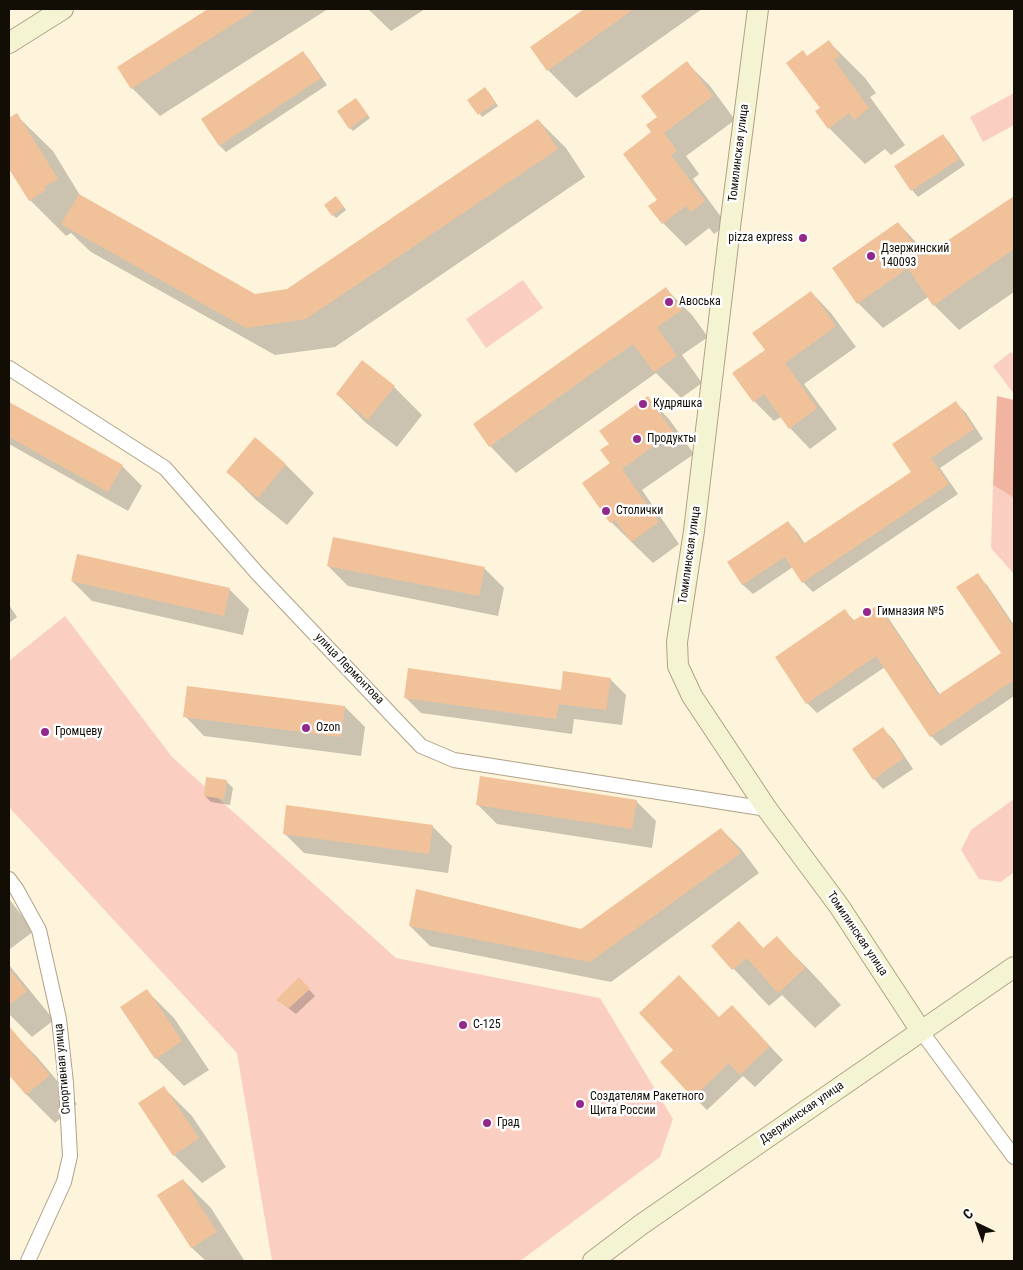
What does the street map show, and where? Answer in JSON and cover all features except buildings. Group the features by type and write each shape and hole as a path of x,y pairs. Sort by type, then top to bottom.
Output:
{"street":[{"path":"9,43 63,9"},
{"name":"Томилинская улица","path":"758,9 730,220 696,515 677,642 678,666 687,689 767,809 839,906 921,1031"},
{"name":"улица Лермонтова","path":"9,368 165,468 257,573 422,746 454,760 767,809"},
{"name":"Спортивная улица","path":"9,879 39,930 59,1019 66,1083 70,1156 64,1182 28,1261"},
{"name":"Дзержинская улица","path":"593,1261 642,1224 1014,967"},
{"path":"921,1031 1014,1157"}],"shaded area":[{"path":"1014,93 1014,125 983,142 970,117"},
{"path":"523,280 543,308 486,348 466,319"},
{"path":"1011,352 1014,355 1014,394 993,366"},
{"path":"997,396 1014,400 1014,498 993,485"},
{"path":"993,485 1014,498 1014,574 991,548"},
{"path":"65,616 172,757 396,958 600,998 673,1119 660,1157 520,1261 272,1261 237,1053 9,807 9,661"},
{"path":"1014,799 1014,872 1001,882 979,879 961,850 971,830"}],"place":[{"name":"pizza express","path":"803,238"},
{"name":"Дзержинский 140093","path":"871,256"},
{"name":"Авоська","path":"669,302"},
{"name":"Кудряшка","path":"643,404"},
{"name":"Продукты","path":"637,439"},
{"name":"Столички","path":"606,511"},
{"name":"Гимназия №5","path":"867,612"},
{"name":"Ozon","path":"306,728"},
{"name":"Громцеву","path":"45,732"},
{"name":"С-125","path":"463,1025"},
{"name":"Создателям Ракетного Щита России","path":"580,1104"},
{"name":"Град","path":"487,1123"}]}
